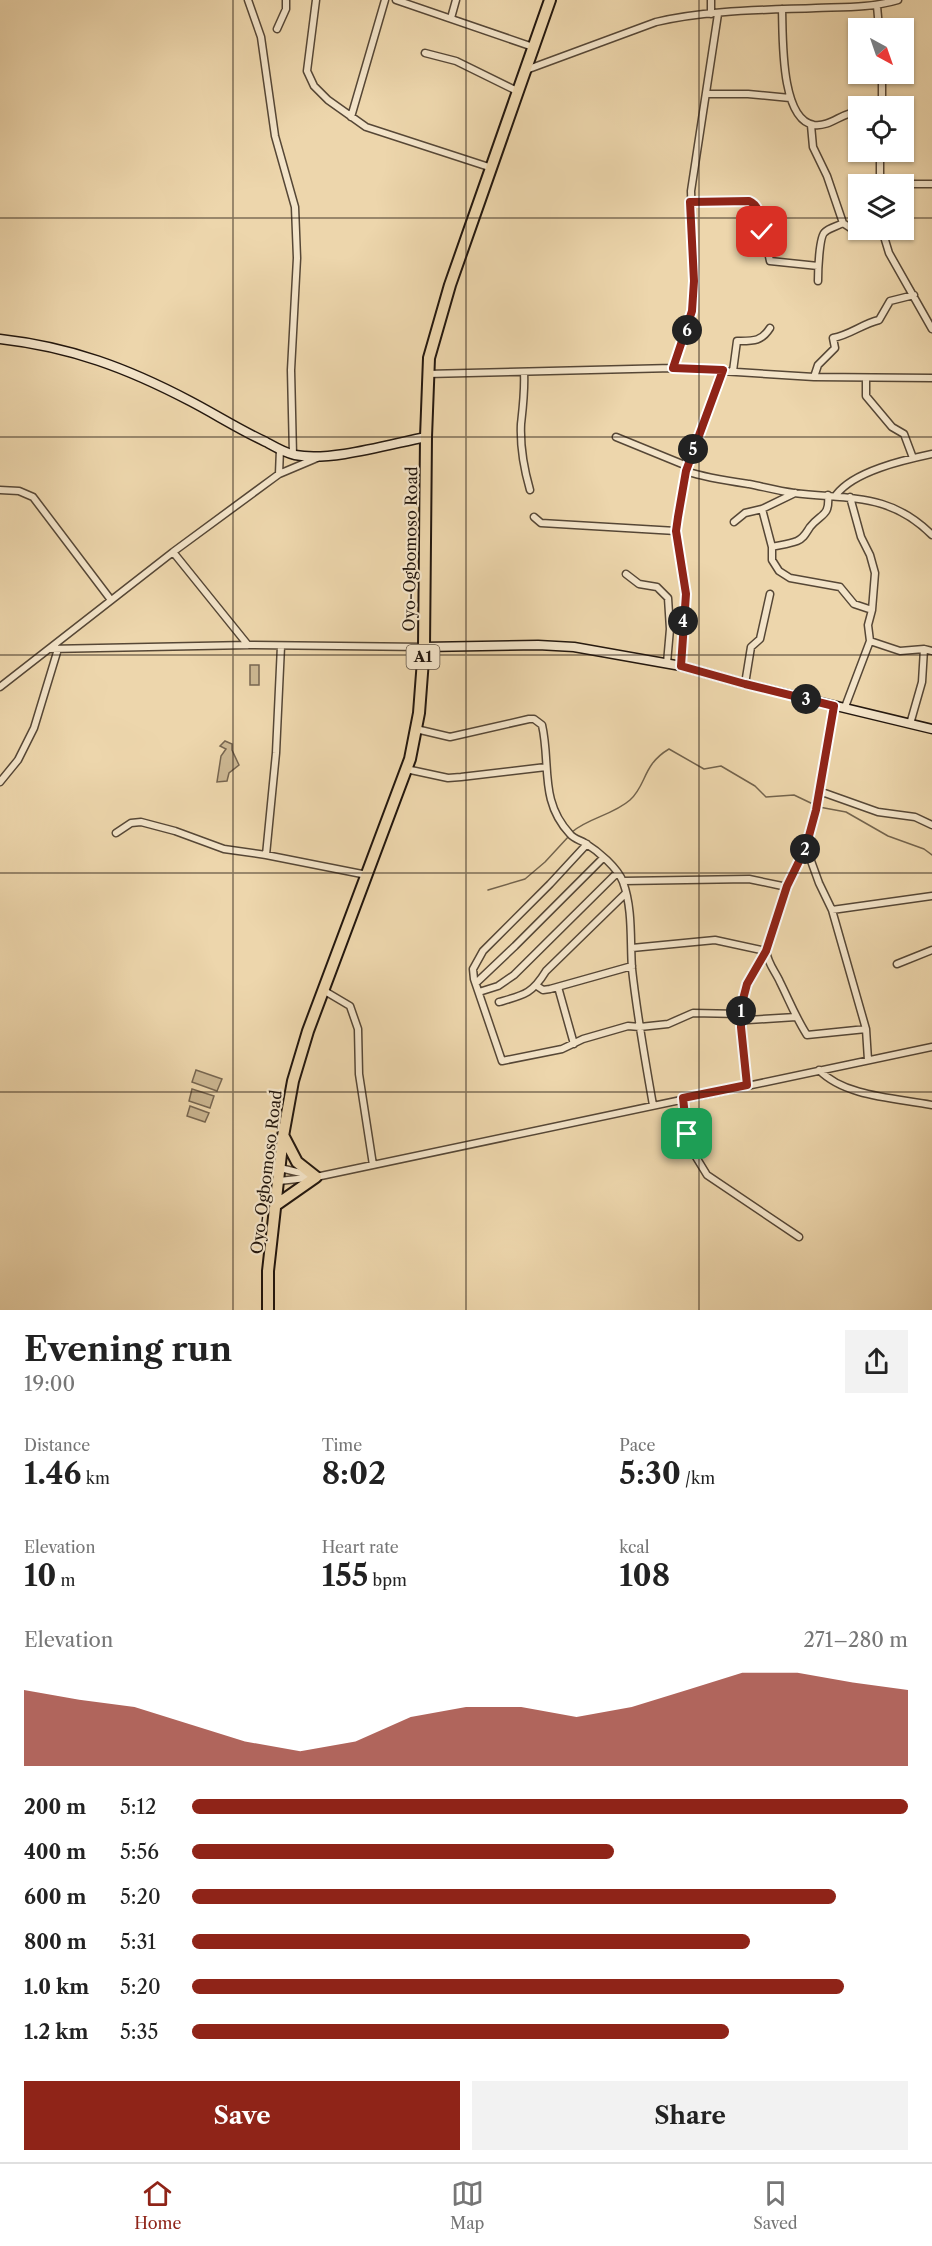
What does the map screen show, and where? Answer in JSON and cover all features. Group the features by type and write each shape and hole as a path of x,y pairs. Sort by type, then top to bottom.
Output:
{"highway":[{"name":"Oyo-Ogbomoso Road","path":"268,1310 268,1270 283,1136 293,1081 308,1031 406,769 419,713 424,647 427,374 434,334 550,0"},
{"path":"276,1205 312,1176 297,1162 283,1136"}],"street":[{"path":"248,0 261,37 275,136 295,207 297,258 291,370 293,454"},
{"path":"277,29 286,9 286,0"},
{"path":"316,0 307,71 310,80 328,100 378,133 492,168"},
{"path":"351,117 385,0"},
{"path":"396,0 533,47"},
{"path":"451,18 456,0"},
{"path":"673,368 692,311 694,281 690,202 706,94 714,14 711,0"},
{"path":"525,71 656,22 674,18 782,9 877,6 898,0"},
{"path":"877,6 878,18"},
{"path":"782,9 786,77 794,107 811,125 824,125 848,113"},
{"path":"425,53 456,61 517,91"},
{"path":"706,94 748,94 790,98"},
{"path":"811,125 813,147 827,176 843,223 848,226"},
{"path":"914,184 932,184"},
{"path":"690,202 749,201 759,210 770,261 818,266"},
{"path":"818,281 823,233 843,223"},
{"path":"886,240 889,253 932,329"},
{"path":"814,377 818,365 835,348 833,338 879,320 890,301 914,295"},
{"path":"734,371 737,341 756,341 764,337 770,328"},
{"path":"0,339 67,350 101,361 135,374 280,449 293,454 322,456"},
{"path":"427,374 673,368 814,377 932,378"},
{"path":"681,666 686,594 676,531 686,468 723,370"},
{"path":"524,372 526,391 521,426 523,456 530,490"},
{"path":"866,378 866,396 892,427 904,434 913,458"},
{"path":"616,436 706,477 795,493 836,495 890,505 921,523 932,535"},
{"path":"1,685 173,552 279,474 322,456 426,437"},
{"path":"279,474 280,449"},
{"path":"836,495 844,486 872,471 932,454"},
{"path":"0,490 19,491 33,497 111,600"},
{"path":"734,522 745,513 762,509 795,493"},
{"path":"772,547 797,541 807,533 810,527 824,516 829,506 828,495"},
{"path":"845,707 870,641 868,625 872,610 875,573 870,555 861,537 850,497"},
{"path":"762,509 774,564 786,577 840,588 854,604 872,610"},
{"path":"534,517 540,523 676,531"},
{"path":"173,552 248,645"},
{"path":"626,574 639,584 657,587 668,598 670,629 667,663"},
{"path":"745,684 751,646 760,639 770,594"},
{"path":"870,641 900,651 924,649 932,651"},
{"path":"48,649 248,645 574,646 681,666 745,684 932,729"},
{"path":"266,855 276,753 281,646"},
{"path":"0,782 18,760 34,728 58,649"},
{"path":"910,724 921,682 924,649"},
{"path":"747,1085 740,1014 747,984 766,951 787,886 806,847 818,801 834,706"},
{"path":"416,729 450,737 534,720 542,725 548,794 555,811 570,834 587,844 623,880 640,1027 653,1105"},
{"path":"406,769 448,778 546,767"},
{"path":"819,791 878,812 915,817 932,825"},
{"path":"116,833 131,823 141,822 175,831 224,849 367,875"},
{"path":"587,844 483,951 473,969 502,1061 562,1049 628,1026 668,1024 693,1013 740,1014 748,1020 796,1017"},
{"path":"806,847 832,910 866,1029 868,1060"},
{"path":"476,983 603,858"},
{"path":"479,992 498,986 514,975 617,873"},
{"path":"623,880 753,879 787,886"},
{"path":"499,1002 528,992 537,986 546,971 626,893"},
{"path":"832,910 932,896"},
{"path":"632,948 716,940 766,951"},
{"path":"897,964 932,950"},
{"path":"766,951 768,964 778,977 796,1017 809,1036 828,1031 866,1029"},
{"path":"537,986 543,990 558,987 632,966"},
{"path":"558,987 574,1044"},
{"path":"323,990 350,1006 358,1029 359,1074 373,1165"},
{"path":"279,1181 373,1165 932,1047"},
{"path":"819,1070 831,1081 852,1090 932,1105"},
{"path":"683,1098 687,1134 707,1176 799,1237"},
{"path":"280,1168 312,1176"}],"shaded area":[{"path":"250,665 259,665 259,685 250,685"},
{"path":"225,741 232,744 232,750 239,765 229,773 227,781 217,782 221,756 226,749 220,746"},
{"path":"196,1070 222,1079 217,1091 192,1082"},
{"path":"192,1089 214,1096 210,1108 189,1101"},
{"path":"190,1106 209,1113 205,1122 187,1116"}],"waterway":[{"path":"572,832 630,800 649,768 660,755 669,749 704,769 721,766 755,786 766,797 794,795 815,805"},
{"path":"819,807 846,812 888,836 924,849 932,855"},
{"path":"488,890 525,879 545,862 569,836"}],"route":[{"path":"687,1134 683,1098 747,1085 741,1007 747,984 766,951 787,886 806,847 816,810 834,706 681,666 686,594 676,531 686,471 723,370 673,368 692,311 694,281 690,202 749,201 759,210 762,232"}]}
